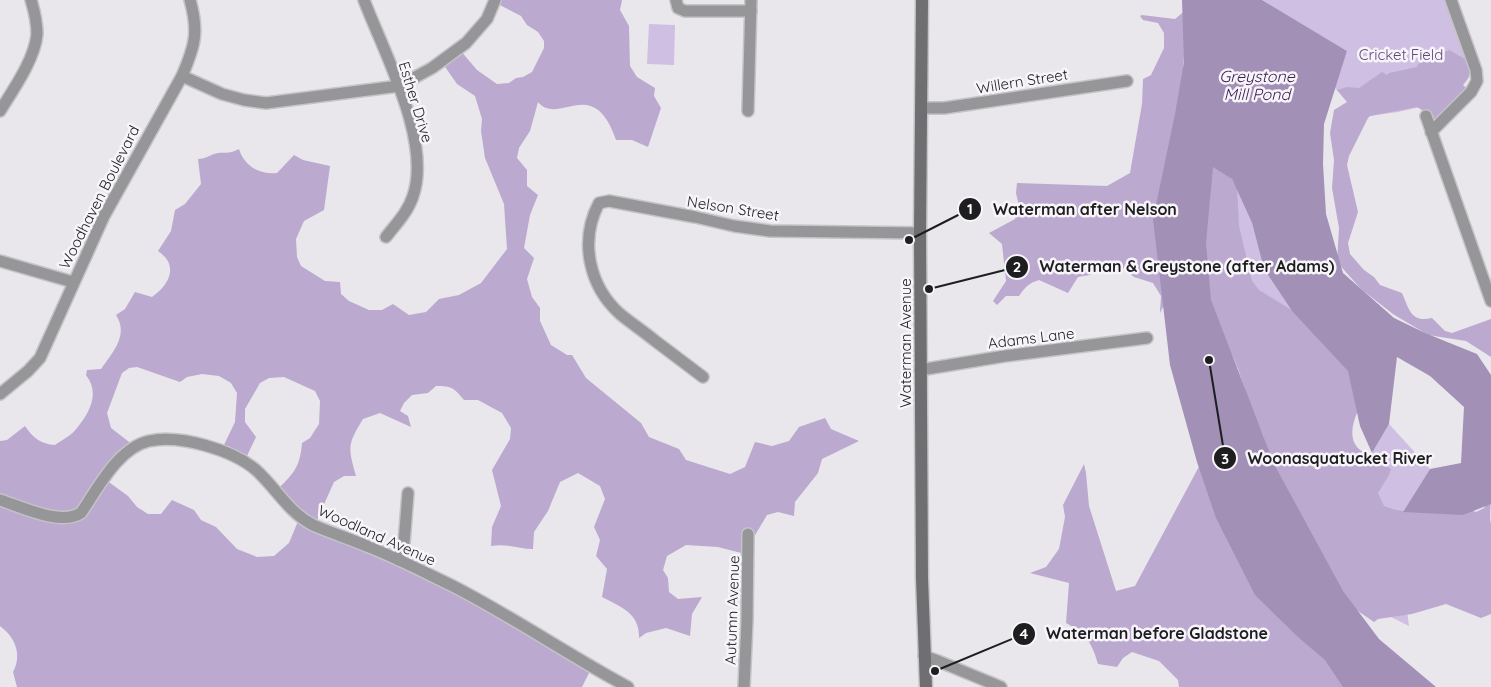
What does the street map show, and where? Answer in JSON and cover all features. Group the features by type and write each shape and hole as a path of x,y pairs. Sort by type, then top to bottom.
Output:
{"main road":[{"name":"Waterman Avenue","path":"922,0 920,370 926,687"}],"street":[{"path":"0,111 33,52 36,34 31,0"},
{"name":"Woodhaven Boulevard","path":"0,394 28,371 40,358 104,216 182,76 192,52 196,32 195,16 190,0"},
{"name":"Esther Drive","path":"364,0 399,86 415,146 417,178 413,196 405,213 386,237"},
{"path":"182,76 222,94 266,104 399,86 432,68 466,43 487,19 496,0"},
{"path":"1431,132 1471,92 1477,81 1476,70 1451,0"},
{"path":"677,4 685,11 751,6 748,111"},
{"name":"Willern Street","path":"921,108 944,108 1127,81"},
{"path":"1426,116 1491,301"},
{"name":"Nelson Street","path":"703,377 620,314 604,296 595,279 590,261 588,237 594,211 602,201 770,231 920,233"},
{"path":"0,261 73,282"},
{"name":"Adams Lane","path":"920,370 1005,356 1146,338"},
{"name":"Woodland Avenue","path":"0,500 54,517 74,518 81,513 118,460 126,452 140,444 149,441 177,440 213,448 243,461 256,470 296,514 312,524 399,560 453,586 498,610 628,687"},
{"path":"399,560 404,543 408,493"},
{"name":"Autumn Avenue","path":"744,687 748,534"},
{"path":"924,656 938,660 1001,687"}],"green space":[{"name":"Cricket Field","path":"1262,0 1444,0 1471,71 1467,80 1429,105 1362,117 1335,88 1347,51"},
{"path":"649,24 675,25 674,65 647,64"},
{"path":"1232,179 1252,223 1264,269 1292,311 1244,347 1237,369 1211,300"},
{"path":"1389,424 1430,469 1403,512 1402,571 1409,626 1381,612 1364,546 1372,453"}],"shaded area":[{"path":"495,0 622,0 620,10 629,26 630,66 637,77 655,88 654,96 661,108 648,147 632,140 616,140 607,120 597,109 587,105 556,109 546,108 538,102 530,131 519,148 517,158 527,170 527,186 538,195 530,215 524,248 534,258 527,279 532,297 540,308 540,321 551,345 567,355 572,355 586,378 641,423 649,437 679,449 686,460 730,474 745,467 755,442 772,446 789,441 799,427 825,418 831,429 859,441 822,459 818,473 795,502 794,516 778,512 767,515 751,542 749,555 718,547 686,545 667,556 663,570 668,578 669,592 678,599 702,597 692,614 690,636 666,628 646,633 639,638 636,622 633,617 622,608 602,597 607,569 596,556 600,540 594,527 605,499 600,486 578,473 560,482 548,511 534,532 533,549 502,545 491,546 492,527 501,506 492,470 510,439 511,428 502,413 478,400 464,400 455,390 449,387 436,386 428,393 412,395 404,403 400,411 408,416 411,427 380,413 363,419 354,435 350,452 356,476 344,476 334,482 317,520 594,663 582,687 17,687 13,672 17,659 16,647 14,641 0,626 0,441 7,440 25,426 38,440 55,445 72,433 82,422 92,402 93,395 86,375 87,370 101,369 118,343 121,329 116,315 125,309 135,292 152,297 163,286 170,274 170,268 165,256 158,251 171,231 175,210 185,204 201,184 198,159 239,149 249,165 259,171 277,173 294,155 303,160 330,166 324,210 304,221 296,239 297,257 301,266 325,281 340,282 341,294 349,301 369,310 382,310 393,304 409,315 426,312 439,299 459,295 481,283 507,249 504,204 485,158 481,131 482,119 475,96 457,84 441,61 460,50 477,70 497,84 509,83 532,72 544,48 544,41 538,32 527,25 521,16 494,2","holes":["137,367 180,382 187,377 202,374 219,376 231,383 237,393 235,422 221,451 245,460 256,437 245,422 245,409 260,383 269,378 284,377 315,391 320,401 319,424 310,438 302,443 298,464 278,489 301,514 289,543 274,556 257,557 237,549 216,527 201,520 194,510 172,500 161,514 148,514 106,480 133,445 111,428 107,413 122,373 129,368"]},
{"path":"1187,9 1169,295 1160,313 1161,296 1153,283 1134,277 1123,268 1107,263 1098,267 1090,275 1078,277 1068,293 1039,280 1032,282 1019,296 1006,296 997,305 993,301 1006,281 1002,244 989,233 1015,219 1019,206 1016,193 1017,183 1107,186 1130,173 1142,104 1143,79 1151,75 1164,48 1164,33 1158,23 1143,20 1140,16 1175,19"},
{"path":"1449,50 1467,60 1470,73 1463,85 1472,93 1436,120 1431,121 1427,113 1417,107 1370,116 1368,118 1349,156 1347,165 1358,212 1348,243 1350,254 1380,285 1402,293 1415,317 1432,318 1445,331 1452,333 1491,319 1491,357 1466,341 1428,335 1393,314 1361,289 1337,262 1339,228 1332,188 1334,160 1330,133 1334,110 1347,102 1337,90 1347,87 1359,88 1382,72 1387,75 1417,67 1418,64"},
{"path":"1209,164 1230,176 1237,188 1239,226 1252,281 1259,290 1339,339 1365,395 1354,421 1352,435 1354,441 1363,452 1391,469 1378,493 1384,506 1411,512 1427,510 1454,502 1476,512 1484,508 1491,497 1491,614 1481,618 1446,604 1412,614 1378,619 1374,622 1352,607 1278,489 1263,435 1253,413 1235,360 1220,336 1211,306 1204,234"},
{"path":"1210,446 1360,687 1179,687 1178,680 1159,661 1132,652 1123,658 1117,667 1098,664 1087,639 1079,631 1066,623 1069,583 1030,573 1046,567 1059,549 1065,517 1063,505 1084,464 1089,506 1116,591 1135,586"}],"water":[{"name":"Greystone Mill Pond","path":"1182,0 1262,0 1347,51 1324,124 1323,164 1326,214 1343,273 1394,318 1477,354 1491,375 1491,504 1463,515 1403,512 1430,469 1461,463 1464,407 1430,376 1397,357 1389,424 1372,453 1360,426 1348,371 1292,311 1264,269 1252,223 1232,179 1213,167 1206,243 1211,300 1274,464 1343,591 1379,639 1436,687 1343,687 1325,660 1298,637 1255,595 1216,518 1197,462 1170,365 1153,219 1184,62"}],"place":[{"name":"Waterman after Nelson","path":"909,240"},
{"name":"Waterman & Greystone (after Adams)","path":"929,289"},
{"name":"Woonasquatucket River","path":"1209,360"},
{"name":"Waterman before Gladstone","path":"935,671"}]}
